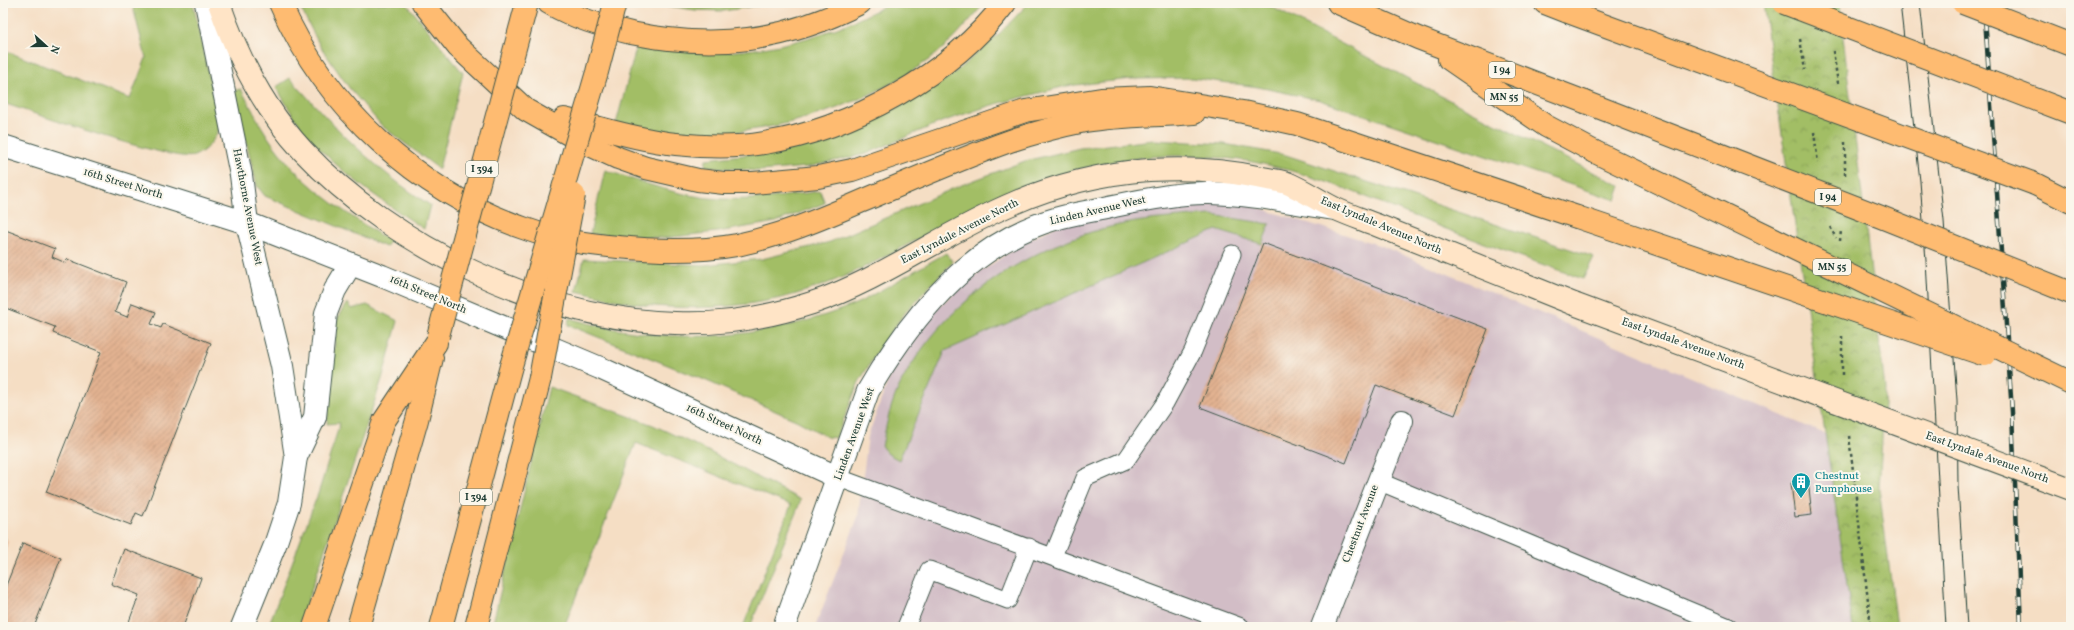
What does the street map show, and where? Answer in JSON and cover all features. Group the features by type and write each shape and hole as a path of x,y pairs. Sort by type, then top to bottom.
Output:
{"highway":[{"path":"280,3 319,73 354,117 376,139 427,179 456,197 496,218 528,230 567,240 610,246 654,250 710,248 738,244 808,224 961,159 1044,131 1087,121 1226,110"},
{"path":"423,3 458,48 526,110 579,140 632,163 674,175 724,183 782,181 818,177 852,170 1025,111 1101,99 1150,97 1297,124 2071,383"},
{"name":"I 394","path":"358,627 417,420 437,339 527,3"},
{"path":"549,3 568,14 610,28 673,40 705,43 746,40 778,34 838,14 860,3"},
{"name":"I 394","path":"441,627 511,366 597,72 615,3"},
{"path":"526,110 624,136 676,144 730,146 763,143 794,137 853,116 931,72 977,34 1005,3"},
{"name":"I 94","path":"1338,3 1418,38 1881,217 2071,293"},
{"path":"1545,3 2035,184 2071,202"},
{"path":"1784,3 2071,113"},
{"path":"1963,3 2071,45"},
{"name":"MN 55","path":"1418,38 1546,126 1593,151 2071,383"},
{"path":"476,627 540,378 597,72"},
{"path":"2035,184 2071,191"},
{"path":"314,627 384,421 437,339"}],"main road":[{"name":"East Lyndale Avenue North","path":"219,3 229,34 255,83 279,120 302,149 356,200 382,220 416,241 463,266 512,289 558,303 615,316 676,323 712,322 778,313 811,303 868,281 984,217 1016,202 1091,179 1146,170 1203,168 1285,182 1336,209 1574,304 2071,489"}],"street":[{"name":"Hawthorne Avenue West","path":"206,3 241,175 248,223 282,366 296,458"},
{"name":"16th Street North","path":"3,146 248,223 350,265 390,279 600,368 839,478"},
{"name":"Linden Avenue West","path":"784,627 839,478 868,391 885,361 902,338 942,290 966,268 993,248 1021,233 1054,219 1145,200 1207,193 1242,195 1336,209"},
{"name":"Hawthorne Avenue West","path":"242,627 275,545 289,502 296,458 315,417 326,313 335,290 350,265"},
{"name":"Chestnut Avenue","path":"1322,627 1402,421"}],"lane":[{"path":"1053,556 1085,478 1126,460 1165,403 1193,351 1232,254"},
{"path":"839,478 1029,547 1241,627"},
{"path":"1378,481 1729,627"},
{"path":"906,627 929,570 1008,600 1029,547"}],"shaded area":[{"path":"1228,198 1382,246 1825,434 1853,627 815,627 858,517 868,436 892,370 939,306 979,273 1023,243 1083,213"}],"green space":[{"path":"132,3 193,3 220,127 210,144 199,154 194,156 182,156 133,145 3,103 3,50 130,99 146,58"},
{"path":"298,3 406,3 463,73 439,169 382,126 350,89 320,46"},
{"path":"647,3 776,3 723,11 695,10"},
{"path":"890,3 985,3 950,42 927,61 899,79 870,94 808,118 775,126 709,134 669,134 616,124 637,45 670,50 703,52 735,51 767,47 830,31"},
{"path":"1029,3 1264,3 1445,98 1621,186 1616,200 1320,100 1258,87 1192,78 1132,79 1066,86 992,105 941,122 866,154 807,167 759,171 705,166 706,159 781,151 867,121 910,102 952,75 997,36"},
{"path":"1763,3 1839,3 1885,389 1879,488 1897,627 1853,627"},
{"path":"290,78 322,113 373,162 410,192 430,205 424,229 391,207 343,171 315,143 291,113 276,87"},
{"path":"241,89 268,137 293,169 323,196 390,241 386,247 265,196 257,186 235,96 236,90"},
{"path":"1154,140 1224,144 1286,155 1594,257 1583,279 1486,244 1344,188 1301,174 1258,163 1234,159 1198,156 1162,156 1121,160 1101,164 1061,174 1022,187 975,208 894,252 839,279 781,298 730,306 695,308 661,307 635,304 576,291 584,259 704,265 762,259 830,242 959,186 1025,161 1080,148"},
{"path":"605,170 661,188 705,198 757,199 820,191 825,203 776,222 717,232 664,238 590,234"},
{"path":"1212,215 1270,224 1262,244 1216,230 945,351 899,460 888,454 882,447 887,422 895,397 902,381 919,354 938,329 960,306 985,286 1011,268 1039,253 1068,240 1098,230 1140,221"},
{"path":"946,253 953,262 907,310 880,347 859,382 836,438 827,437 798,421 700,378 568,325 569,318 605,327 641,333 676,336 712,336 748,333 783,327 818,317 857,303"},
{"path":"348,303 351,309 367,305 398,321 382,379 299,627 268,627 319,491 340,423 327,424 337,319"},
{"path":"549,387 653,425 704,449 801,500 750,627 743,627 791,505 636,443 564,627 492,627"}],"building":[{"path":"3,229 55,249 52,257 66,263 67,259 126,282 115,312 127,317 132,303 156,312 151,324 161,328 163,324 211,343 143,516 136,513 131,525 46,492 101,352 53,333 55,327 3,307"},
{"path":"1263,243 1488,329 1455,415 1376,385 1346,463 1200,407"},
{"name":"Chestnut Pumphouse","path":"1808,480 1812,515 1795,517 1791,483"},
{"path":"3,539 8,541 3,555"},
{"path":"23,543 61,558 34,627 3,627 3,593"},
{"path":"124,549 201,578 183,627 127,627 139,595 111,584"}],"tram line":[{"path":"1900,3 1920,181 1926,261 1946,627"},
{"path":"1920,3 1944,221 1957,400 1958,486 1967,627"}],"railway":[{"path":"1984,3 2012,412 2021,627"}],"place":[{"name":"Chestnut Pumphouse","path":"1801,499"}]}
